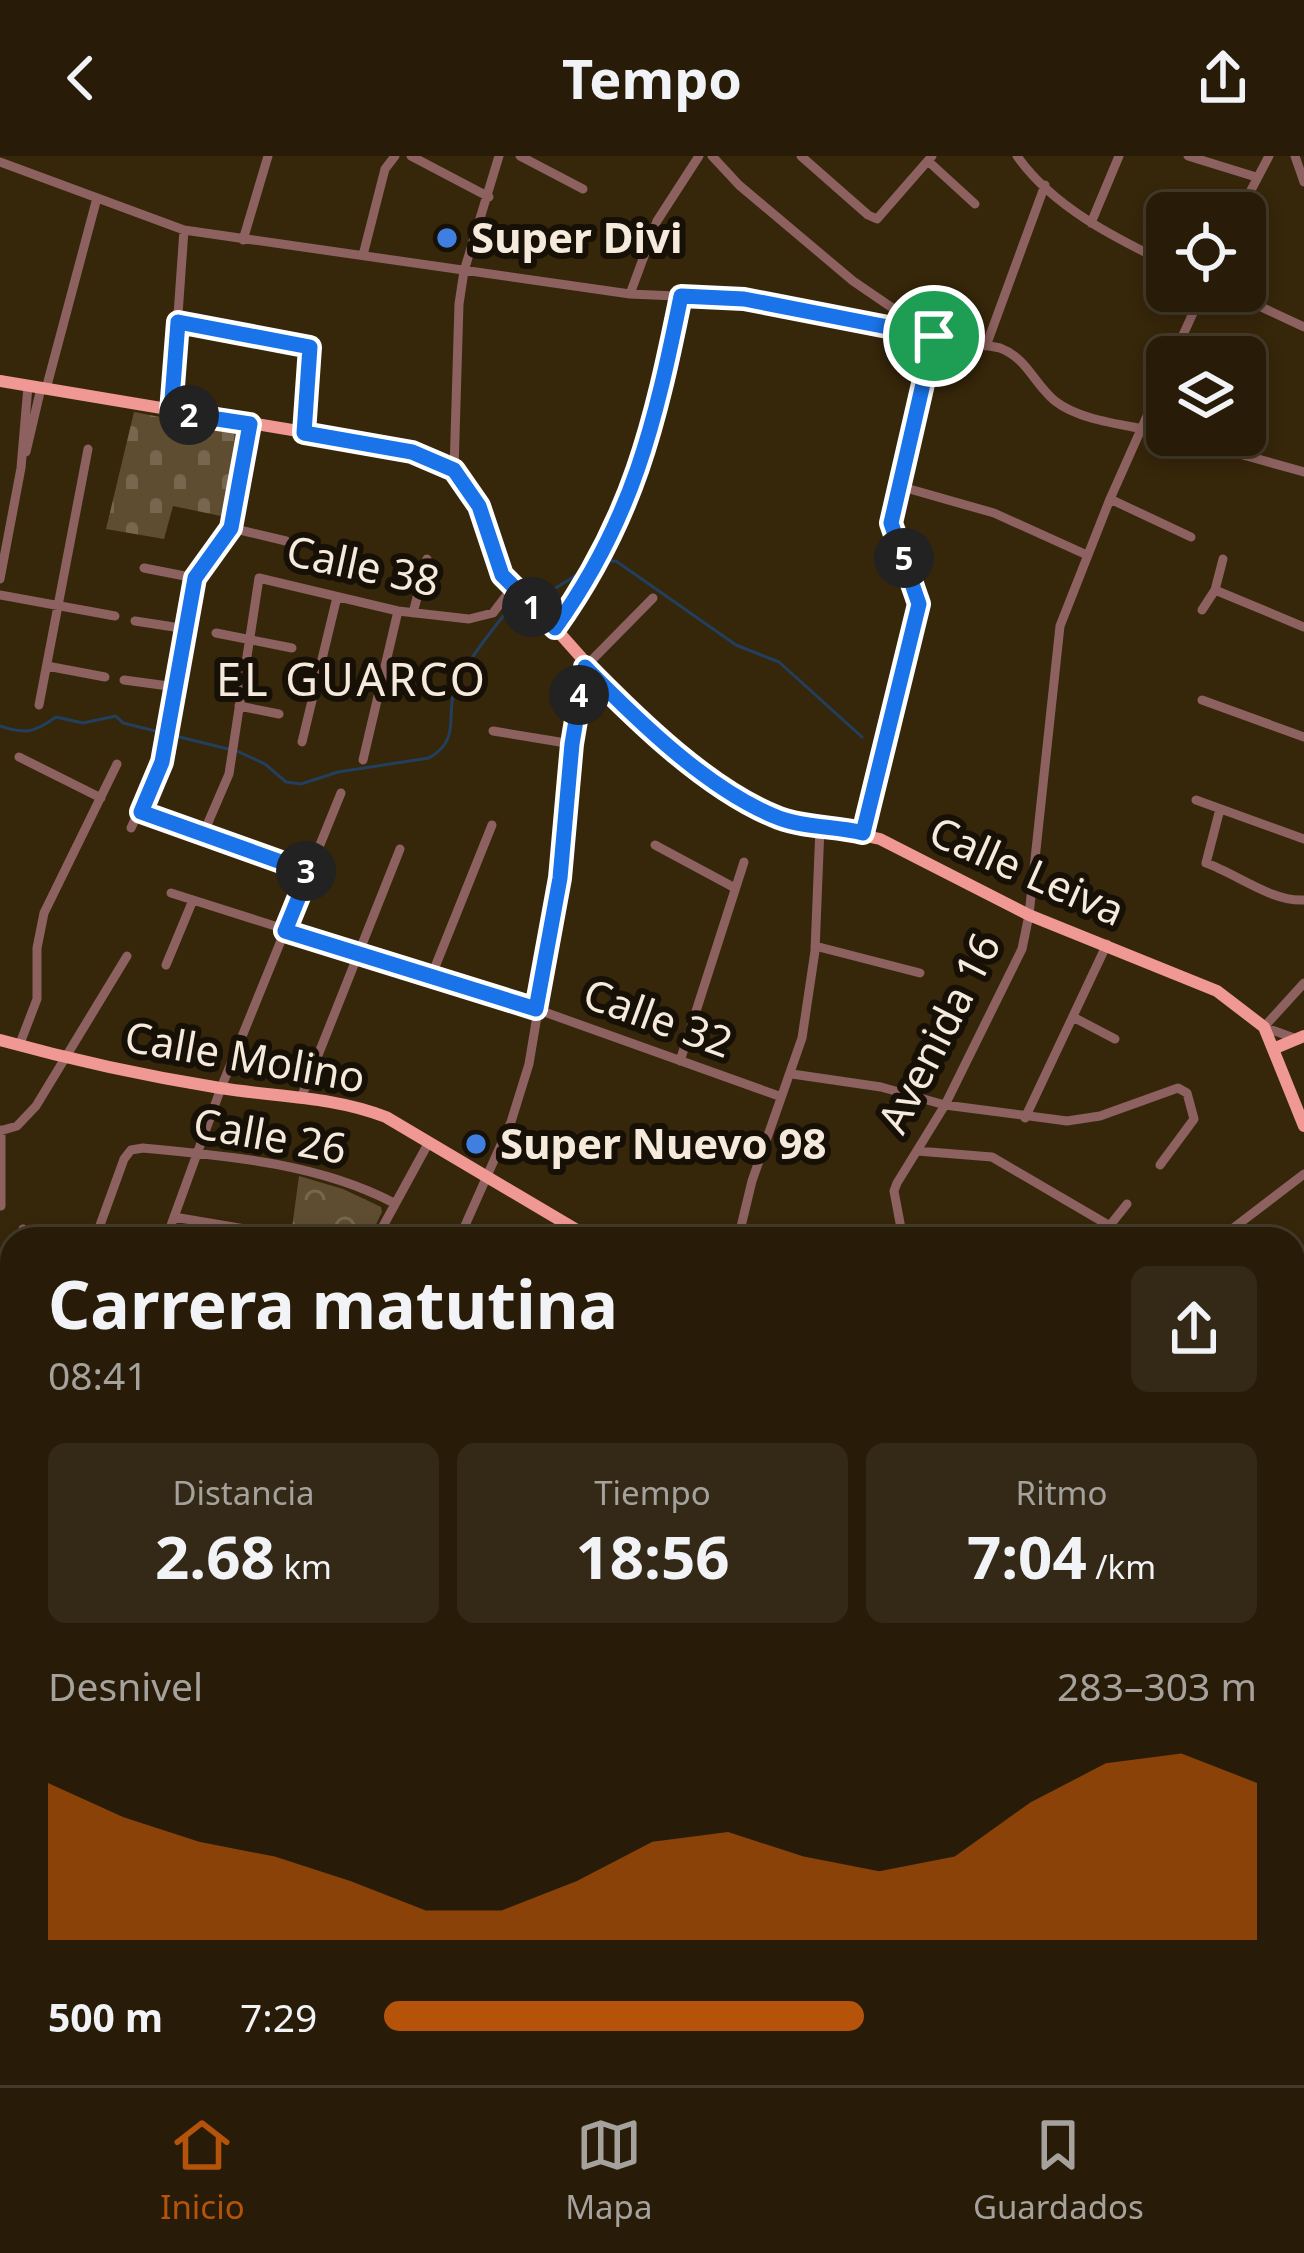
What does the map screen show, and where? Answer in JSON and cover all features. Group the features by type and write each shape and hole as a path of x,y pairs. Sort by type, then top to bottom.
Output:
{"main road":[{"path":"0,381 412,452 454,470"},
{"name":"Calle Leiva","path":"454,470 479,506 496,562 512,588 555,628 627,710 697,767 777,817 863,833 1029,915 1217,991 1264,1027"},
{"path":"1264,1027 1304,1126"},
{"path":"1273,1049 1302,1037"},
{"name":"Calle Molino","path":"0,1040 221,1088 360,1107 572,1227"}],"street":[{"path":"243,240 268,156"},
{"path":"363,255 385,169 395,156"},
{"path":"411,156 488,197"},
{"path":"454,470 459,304 464,271 499,156"},
{"path":"520,156 583,189"},
{"path":"630,294 657,220 699,156"},
{"path":"712,156 739,185 853,281 934,336"},
{"path":"801,156 877,219 930,159 975,204"},
{"path":"1017,156 1028,171 1090,223 1146,252"},
{"path":"1090,223 1119,156"},
{"path":"1188,156 1256,177"},
{"path":"1249,192 1269,156"},
{"path":"1295,156 1304,182"},
{"path":"0,162 184,230 630,294 744,299 986,346 1017,356 1052,398 1070,410 1146,428"},
{"path":"986,346 1045,184"},
{"path":"0,579 38,388 97,198"},
{"path":"171,412 184,230"},
{"path":"555,628 588,582 628,498 656,416 681,296"},
{"path":"1266,309 1304,327"},
{"path":"178,322 310,347 304,433"},
{"path":"863,833 919,604 891,523 934,336"},
{"name":"Avenida 16","path":"901,1227 894,1191 945,1105 1022,949 1060,626 1146,418"},
{"path":"131,828 162,762 195,578 231,528 250,424"},
{"path":"39,705 88,449"},
{"path":"1247,456 1304,472"},
{"path":"899,486 994,513 1087,556"},
{"path":"1110,499 1191,537"},
{"name":"Calle 38","path":"231,528 286,542"},
{"path":"412,613 427,559"},
{"path":"1202,610 1215,590 1223,559"},
{"path":"144,568 195,578"},
{"name":"Calle 38","path":"248,639 259,578 398,611 483,618 493,613 512,588"},
{"path":"1215,590 1304,627"},
{"path":"0,596 115,616"},
{"path":"302,742 338,597"},
{"path":"465,1227 521,1094 560,878 572,744 585,667 653,598"},
{"path":"363,760 398,611"},
{"path":"135,621 187,629"},
{"path":"216,633 292,649"},
{"path":"204,832 229,774 248,639"},
{"path":"46,666 105,677"},
{"path":"124,680 176,687"},
{"path":"1202,700 1304,736"},
{"path":"239,706 279,714"},
{"path":"493,731 572,744"},
{"path":"19,757 101,798"},
{"path":"19,1046 38,999 37,948 44,913 117,764"},
{"path":"170,1227 221,1088 341,793"},
{"path":"1196,800 1304,839"},
{"path":"1220,809 1205,867 1244,877 1268,893 1304,900"},
{"path":"141,812 309,872"},
{"path":"431,976 492,825"},
{"path":"741,1227 779,1096 802,1038 815,946 820,827"},
{"path":"655,845 735,888"},
{"path":"301,1097 400,849"},
{"path":"680,1060 744,862"},
{"name":"Calle 32","path":"171,892 536,1009 779,1096"},
{"path":"166,965 193,900"},
{"path":"1025,1118 1107,944"},
{"path":"815,946 920,973"},
{"path":"1,1206 1,1130 17,1126 36,1106 127,956"},
{"path":"1302,1037 1283,1037 1264,1027 1304,982"},
{"path":"1073,1017 1115,1039"},
{"path":"791,1074 881,1087 945,1105 1067,1120 1100,1116 1178,1088 1194,1119 1160,1165"},
{"path":"382,1227 429,1142"},
{"name":"Calle 26","path":"100,1227 131,1150 196,1153 315,1172 354,1182 394,1203"},
{"path":"917,1151 992,1157 1110,1226 1127,1204"},
{"path":"1235,1227 1304,1174"},
{"path":"174,1216 236,1227"}],"green space":[{"path":"134,412 239,432 221,516 173,506 164,539 106,529"},
{"path":"299,1176 343,1189 381,1207 382,1212 375,1227 292,1227"}],"waterway":[{"path":"600,561 616,561 736,645 779,662 862,737"},
{"path":"532,598 586,569"},
{"path":"237,751 265,764 286,782 301,784 338,772 429,758 446,743 459,680 517,601"},
{"path":"0,726 24,731 56,717 83,723 116,716 123,723 228,749"}],"place":[{"name":"Super Divi","path":"447,238"},
{"name":"Super Nuevo 98","path":"476,1144"}],"district":[{"name":"EL GUARCO","path":"352,680"}],"route":[{"path":"681,296 744,299 934,336 891,523 919,604 863,833 788,820 751,804 627,710 585,667 572,744 560,878 536,1009 285,931 309,872 141,812 162,762 195,578 231,528 250,424 171,412 178,322 310,347 304,433 412,452 454,470 479,506 502,575 555,628 588,582 628,498 656,416 681,296"}]}
